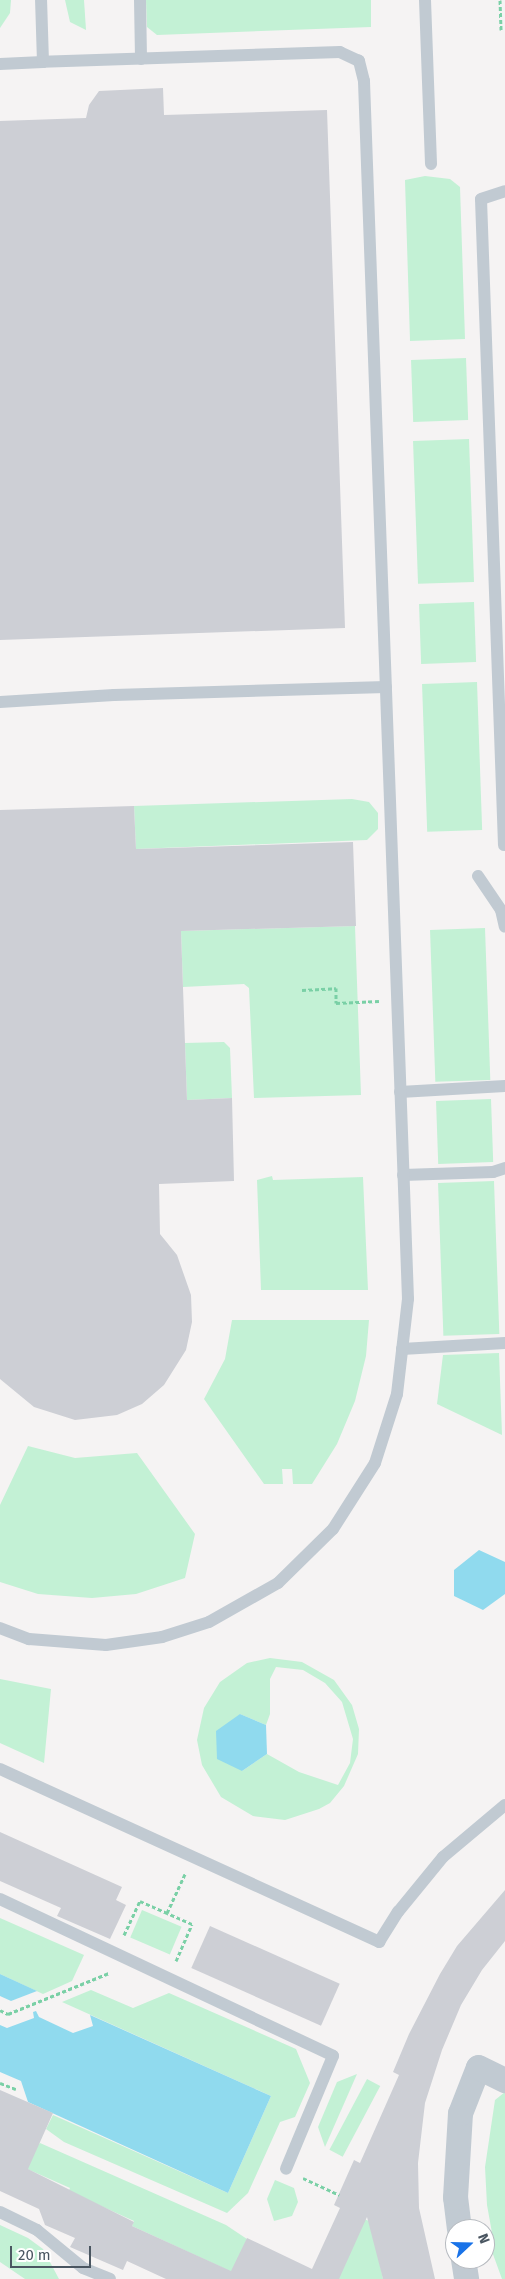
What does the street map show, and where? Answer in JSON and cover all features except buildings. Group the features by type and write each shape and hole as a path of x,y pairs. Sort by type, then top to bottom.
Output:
{"street":[{"path":"458,2219 455,2197 460,2113 478,2067 505,2080"}],"lane":[{"path":"41,0 43,62"},
{"path":"140,0 141,59"},
{"path":"425,0 431,164"},
{"path":"0,64 340,52 359,61 364,81 408,1299 396,1394 375,1463 334,1529 278,1583 208,1622 162,1637 106,1645 29,1639 0,1628"},
{"path":"504,845 481,199 505,191"},
{"path":"0,702 114,695 386,687"},
{"path":"478,876 501,910 505,927"},
{"path":"400,1092 505,1086"},
{"path":"404,1175 493,1172 505,1168"},
{"path":"402,1349 505,1344"},
{"path":"0,1769 379,1942 398,1912 443,1857 505,1805"},
{"path":"0,1899 334,2056 286,2169"},
{"path":"0,2212 37,2230 80,2274 110,2279"}],"path":[{"path":"500,0 502,30"},
{"path":"302,990 336,988 336,1003 397,1000"},
{"path":"167,1913 178,1889"},
{"path":"116,1954 140,1901 192,1924 168,1978"},
{"path":"0,2010 8,2014 135,1963"},
{"path":"0,2083 16,2089"},
{"path":"326,2189 339,2195"}],"green space":[{"path":"0,0 11,0 10,13 0,28"},
{"path":"65,0 84,0 86,30 70,22"},
{"path":"146,0 371,0 371,27 157,35 147,27"},
{"path":"425,176 450,179 460,187 465,339 410,341 405,180"},
{"path":"466,358 468,420 413,422 411,360"},
{"path":"469,439 474,582 418,584 413,441"},
{"path":"474,602 476,662 421,664 419,604"},
{"path":"477,682 482,830 427,832 422,684"},
{"path":"352,799 369,802 378,813 378,829 367,840 136,849 134,806"},
{"path":"355,926 361,1095 254,1098 249,988 244,984 183,987 181,931"},
{"path":"485,928 490,1080 435,1082 430,930"},
{"path":"224,1042 230,1048 232,1098 187,1100 185,1043"},
{"path":"491,1099 493,1162 438,1164 436,1101"},
{"path":"272,1176 273,1180 363,1177 368,1290 261,1290 257,1180"},
{"path":"494,1181 499,1334 443,1336 438,1183"},
{"path":"232,1320 369,1320 366,1356 355,1401 337,1444 312,1484 293,1484 292,1469 282,1469 283,1484 264,1484 204,1399 225,1359"},
{"path":"499,1353 502,1435 437,1404 443,1355"},
{"path":"28,1446 75,1458 137,1453 195,1534 185,1578 136,1594 92,1598 38,1594 0,1582 0,1505"},
{"path":"270,1658 302,1662 334,1680 352,1705 359,1729 358,1754 344,1786 330,1803 319,1809 285,1820 253,1816 221,1797 202,1765 197,1740 204,1708 220,1682 247,1663","holes":["276,1667 303,1670 325,1683 342,1702 353,1739 350,1763 338,1785 299,1772 267,1754 242,1771 240,1714 266,1725 270,1714 270,1679"]},
{"path":"0,1679 51,1689 44,1763 0,1743"},
{"path":"142,1910 182,1927 170,1954 130,1938"},
{"path":"0,1918 84,1955 72,1981 43,1994 0,1974"},
{"path":"91,1990 133,2008 169,1993 296,2049 310,2083 295,2117 280,2122 248,2193 227,2213 64,2142 46,2129 53,2115 228,2193 271,2096 62,2002"},
{"path":"357,2074 325,2147 318,2127 337,2082"},
{"path":"367,2079 380,2086 343,2157 329,2150"},
{"path":"505,2092 505,2279 502,2279 495,2260 495,2219 490,2219 487,2205 485,2167 495,2100"},
{"path":"40,2143 226,2225 247,2239 232,2272 132,2226 134,2221 90,2201 59,2214 70,2188 16,2164"},
{"path":"275,2180 294,2188 298,2202 292,2216 274,2221 267,2199"},
{"path":"360,2217 371,2222 383,2279 337,2279"},
{"path":"0,2225 28,2238 43,2249 59,2279 25,2279 0,2262"}],"water":[{"path":"479,1550 505,1562 505,1594 483,1610 454,1596 454,1570"},
{"path":"240,1714 266,1725 267,1754 242,1771 217,1759 216,1731"},
{"path":"0,1974 37,1991 11,2001 0,1996"},
{"path":"36,2011 39,2017 73,2033 93,2026 90,2015 271,2096 228,2193 28,2102 21,2081 0,2072 0,2025 7,2028 34,2018 33,2012"}]}
